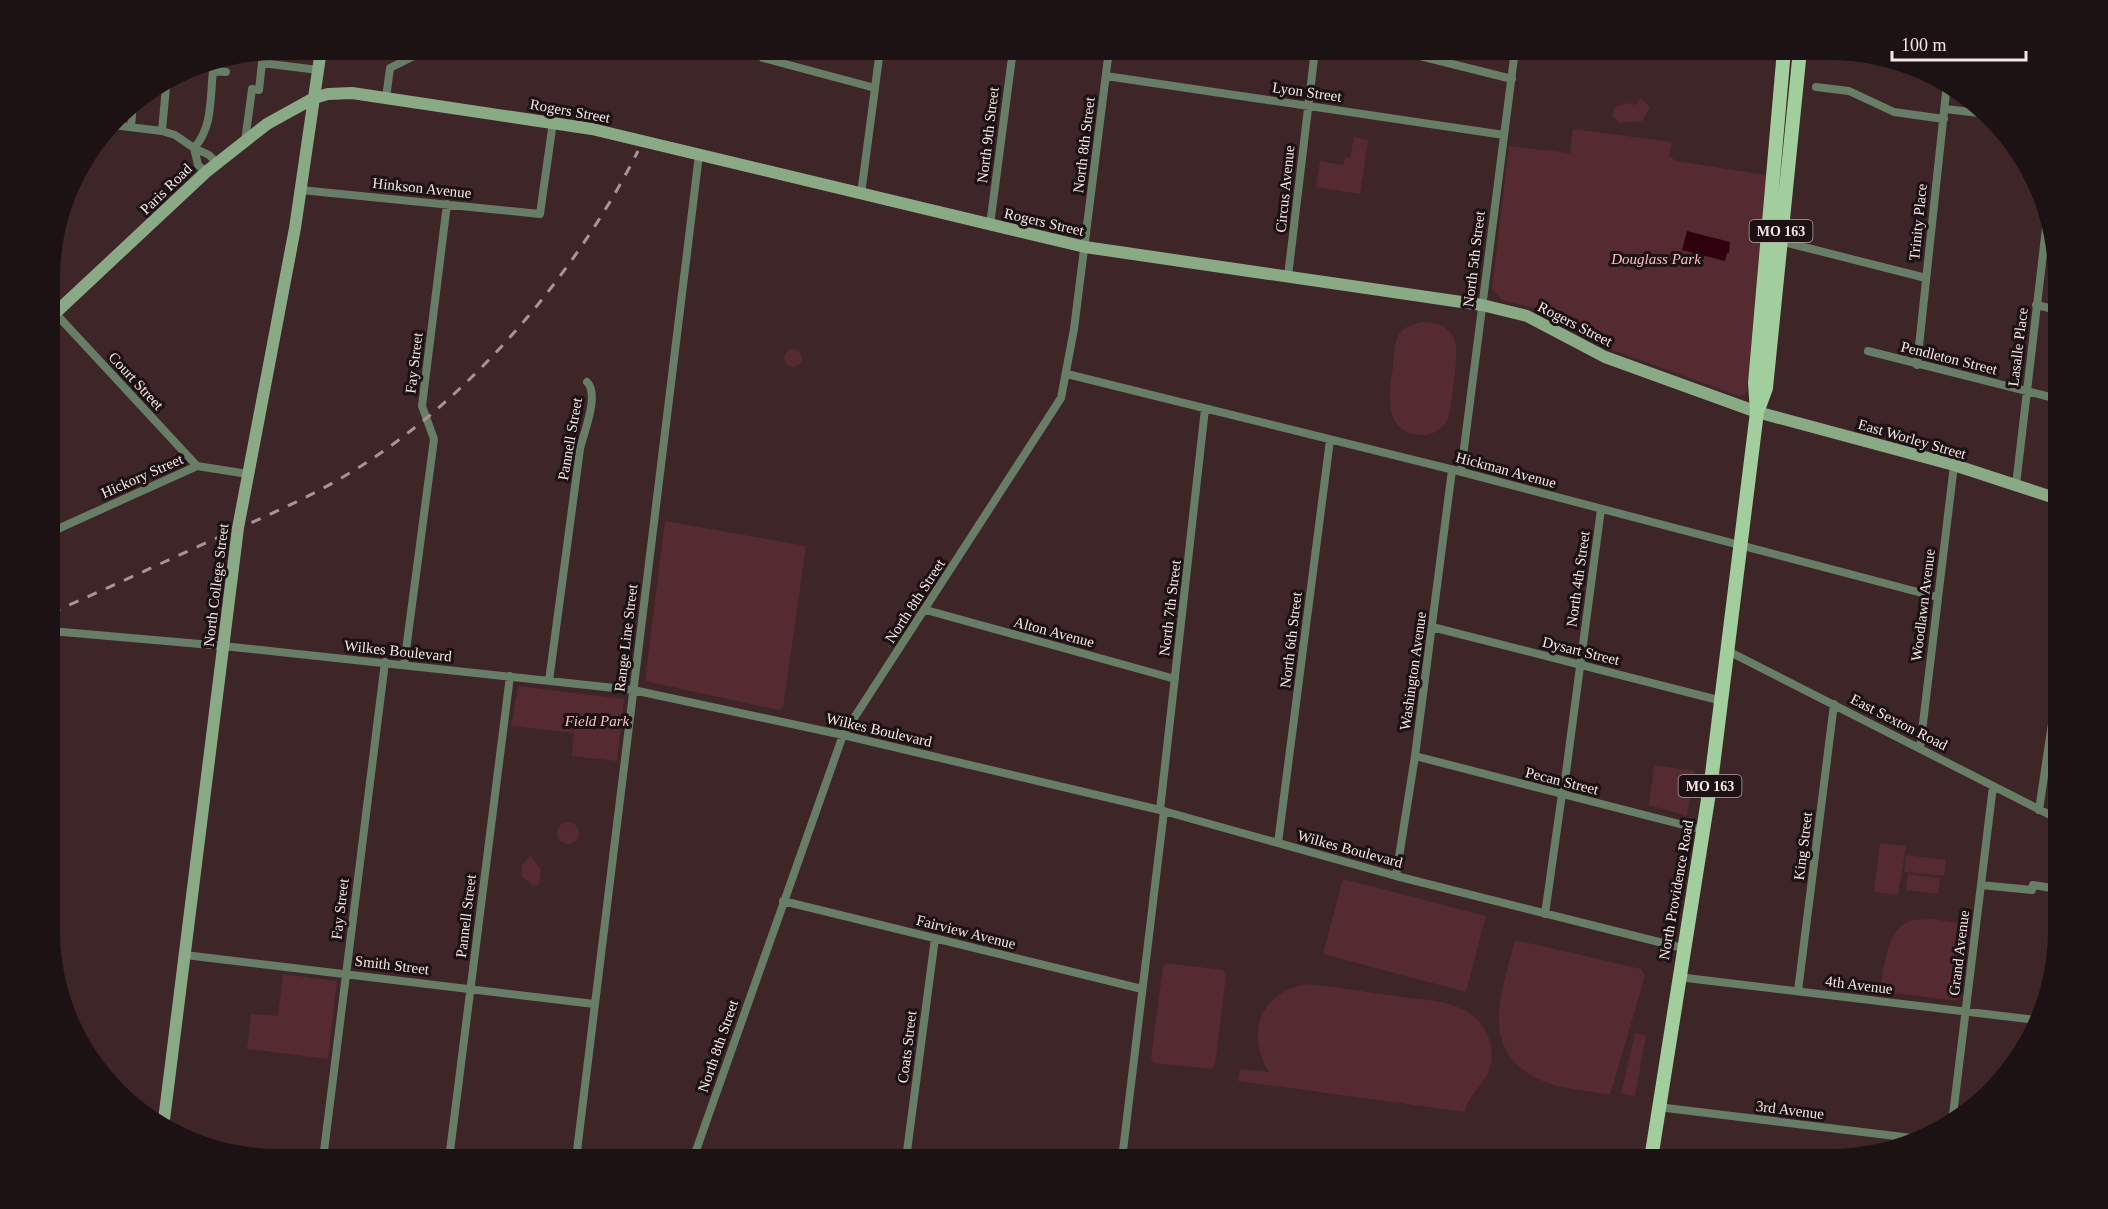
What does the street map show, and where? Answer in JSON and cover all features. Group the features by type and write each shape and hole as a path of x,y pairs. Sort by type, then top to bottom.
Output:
{"main road":[{"name":"North Providence Road","path":"1652,1149 1722,701 1757,412 1755,383 1783,60"},
{"name":"North Providence Road","path":"1757,412 1766,388 1799,60"}],"street":[{"name":"North College Street","path":"164,1117 223,646 248,474 301,190 320,60"},
{"path":"386,98 390,68 406,60"},
{"path":"770,60 875,88"},
{"path":"861,194 879,60"},
{"name":"North 9th Street","path":"990,225 1012,60"},
{"name":"North 8th Street","path":"696,1149 843,735 1061,398 1067,374 1085,247 1108,60"},
{"name":"Circus Avenue","path":"1288,276 1314,60"},
{"path":"1436,60 1512,79"},
{"name":"North 5th Street","path":"1457,471 1482,304 1514,60"},
{"path":"245,141 252,89 259,90 262,63 318,70"},
{"path":"194,147 205,134 207,127 213,71 226,72"},
{"name":"Lyon Street","path":"1106,76 1504,135"},
{"path":"1816,87 1849,91 1894,112 1944,119"},
{"path":"162,131 166,91"},
{"name":"Rogers Street","path":"314,98 328,94 352,93 553,122 1085,247 1482,304 1527,316 1605,357 1757,412"},
{"name":"Trinity Place","path":"1917,365 1946,94"},
{"name":"Paris Road","path":"60,310 206,172 267,124 314,98"},
{"path":"1945,109 1972,112"},
{"path":"130,127 131,117"},
{"name":"Hinkson Avenue","path":"301,190 540,214 553,122"},
{"path":"122,126 175,135 209,154 218,163"},
{"path":"194,147 198,165 206,172"},
{"name":"Range Line Street","path":"577,1149 699,155"},
{"name":"Fay Street","path":"404,665 434,439 422,406 447,204"},
{"name":"Lasalle Place","path":"2016,485 2044,238"},
{"path":"1780,241 1926,278"},
{"path":"2036,305 2048,308"},
{"name":"Court Street","path":"60,322 196,466"},
{"name":"Pendleton Street","path":"1868,351 2048,396"},
{"name":"Hickman Avenue","path":"1067,374 1457,471 1937,597"},
{"name":"Pannell Street","path":"549,681 580,449 586,433 592,392 587,382"},
{"name":"North 7th Street","path":"1123,1149 1205,409"},
{"name":"East Worley Street","path":"1757,412 1954,465 2048,496"},
{"name":"North 6th Street","path":"1278,843 1330,440"},
{"name":"Woodlawn Avenue","path":"1920,748 1954,465"},
{"name":"Hickory Street","path":"60,528 196,466 248,474"},
{"name":"Washington Avenue","path":"1396,876 1457,471"},
{"name":"North 4th Street","path":"1545,914 1601,509"},
{"name":"Alton Avenue","path":"926,610 1175,679"},
{"name":"Dysart Street","path":"1432,627 1722,701"},
{"name":"Wilkes Boulevard","path":"60,632 385,662 633,690 843,735 1162,810 1396,876 1683,948"},
{"name":"East Sexton Road","path":"1728,651 2048,814"},
{"name":"Fay Street","path":"324,1149 385,662"},
{"name":"Pannell Street","path":"450,1149 510,676"},
{"name":"King Street","path":"1798,991 1834,704"},
{"path":"2039,810 2048,750"},
{"name":"Pecan Street","path":"1415,756 1703,830"},
{"name":"Grand Avenue","path":"1954,1110 1993,786"},
{"path":"1981,885 2032,890 2033,885 2048,887"},
{"name":"Fairview Avenue","path":"783,901 1142,989"},
{"name":"Coats Street","path":"907,1149 934,938"},
{"name":"Smith Street","path":"185,955 594,1004"},
{"name":"4th Avenue","path":"1678,977 2029,1019"},
{"name":"3rd Avenue","path":"1658,1107 1901,1137"}],"green space":[{"path":"1641,98 1650,107 1642,121 1620,123 1613,117 1614,108 1627,103 1635,105"},
{"name":"Douglass Park","path":"1573,129 1672,142 1669,156 1676,161 1766,175 1745,395 1739,396 1607,348 1534,308 1502,300 1492,289 1509,146 1570,153"},
{"path":"1354,137 1368,140 1360,194 1316,187 1320,161 1343,165 1345,157 1350,158"},
{"path":"1423,322 1437,324 1447,329 1456,344 1456,365 1449,416 1445,424 1437,431 1424,435 1408,433 1400,427 1394,419 1390,399 1397,338 1407,327"},
{"path":"793,349 799,352 802,358 799,364 793,367 787,364 784,358 787,352"},
{"path":"665,521 806,546 783,708 778,710 645,681"},
{"name":"Field Park","path":"518,686 624,699 617,761 572,756 574,733 511,726"},
{"path":"1654,765 1694,771 1687,816 1649,805"},
{"path":"568,822 578,829 579,833 572,843 568,844 558,837 557,833 564,823"},
{"path":"1880,843 1906,846 1898,895 1874,892"},
{"path":"1906,855 1946,860 1944,876 1904,872"},
{"path":"530,856 541,869 539,885 532,885 521,875 522,865"},
{"path":"1908,874 1940,878 1938,894 1906,890"},
{"path":"1343,879 1486,916 1466,992 1323,954"},
{"path":"1931,919 1959,923 1965,930 1957,1001 1880,991 1884,963 1894,935 1907,922"},
{"path":"1515,940 1641,969 1645,976 1610,1095 1561,1087 1542,1081 1517,1064 1506,1049 1500,1033 1499,1015 1505,977"},
{"path":"1167,963 1223,970 1226,975 1215,1065 1211,1069 1154,1063 1151,1058 1163,967"},
{"path":"283,974 337,981 328,1059 247,1049 251,1014 278,1016"},
{"path":"1307,984 1440,1002 1468,1012 1484,1028 1490,1041 1492,1056 1488,1074 1470,1098 1465,1112 1238,1081 1240,1069 1269,1072 1258,1043 1261,1016 1278,996 1291,988"},
{"path":"1635,1033 1646,1035 1635,1096 1621,1094"}],"shaded area":[{"path":"1687,231 1730,242 1729,253 1725,261 1682,250"}],"railway":[{"path":"60,609 313,493 388,448 432,414 513,334 549,290 582,245 638,151"}]}
